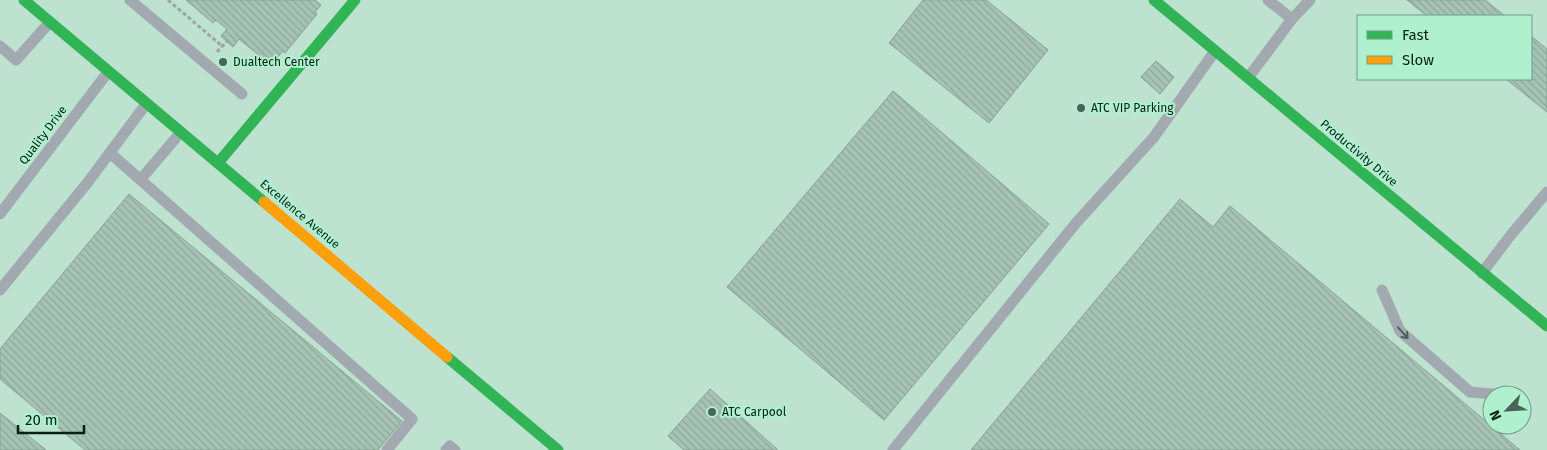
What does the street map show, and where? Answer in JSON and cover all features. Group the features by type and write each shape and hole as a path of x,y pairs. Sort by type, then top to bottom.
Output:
{"street":[{"name":"Excellence Avenue","path":"24,0 558,450"},
{"path":"218,163 355,0"},
{"name":"Productivity Drive","path":"1154,0 1547,326"}],"lane":[{"path":"130,0 242,94"},
{"path":"1268,0 1292,19"},
{"path":"1248,78 1292,19 1310,0"},
{"path":"0,46 16,60 50,22"},
{"path":"893,450 1076,223 1154,137 1216,51"},
{"name":"Quality Drive","path":"0,214 108,72"},
{"path":"0,290 88,182 146,104"},
{"path":"141,179 181,132"},
{"path":"110,153 412,419 387,450"},
{"path":"1482,273 1547,192"},
{"path":"1382,290 1400,331 1470,392 1482,393"},
{"path":"446,450 450,446 455,450"}],"path":[{"path":"168,0 222,46"}],"building":[{"path":"186,0 315,0 321,5 315,12 317,14 285,53 283,51 271,65 239,39 233,47 221,36 227,29 216,20 213,23"},
{"path":"923,0 986,0 1048,50 989,123 889,43"},
{"path":"1407,0 1485,0 1504,15 1426,15"},
{"path":"1532,37 1547,49 1547,112 1507,80 1532,80"},
{"path":"1156,61 1174,77 1160,94 1141,77"},
{"path":"893,91 1049,224 884,420 727,287"},
{"path":"129,194 402,421 378,450 85,450 0,379 0,349"},
{"path":"1180,199 1213,227 1230,206 1482,418 1482,435 1502,435 1520,450 971,450"},
{"name":"ATC Carpool","path":"710,389 778,450 684,450 668,436"},
{"path":"0,413 46,450 0,450"}],"traffic: fast":[{"path":"24,0 264,202"},
{"path":"218,163 355,0"},
{"path":"1154,0 1547,326"},
{"path":"447,357 558,450"}],"traffic: slow":[{"path":"264,202 447,357"}],"place":[{"name":"Dualtech Center","path":"223,62"},
{"name":"ATC VIP Parking","path":"1081,108"},
{"name":"ATC Carpool","path":"712,412"}]}
